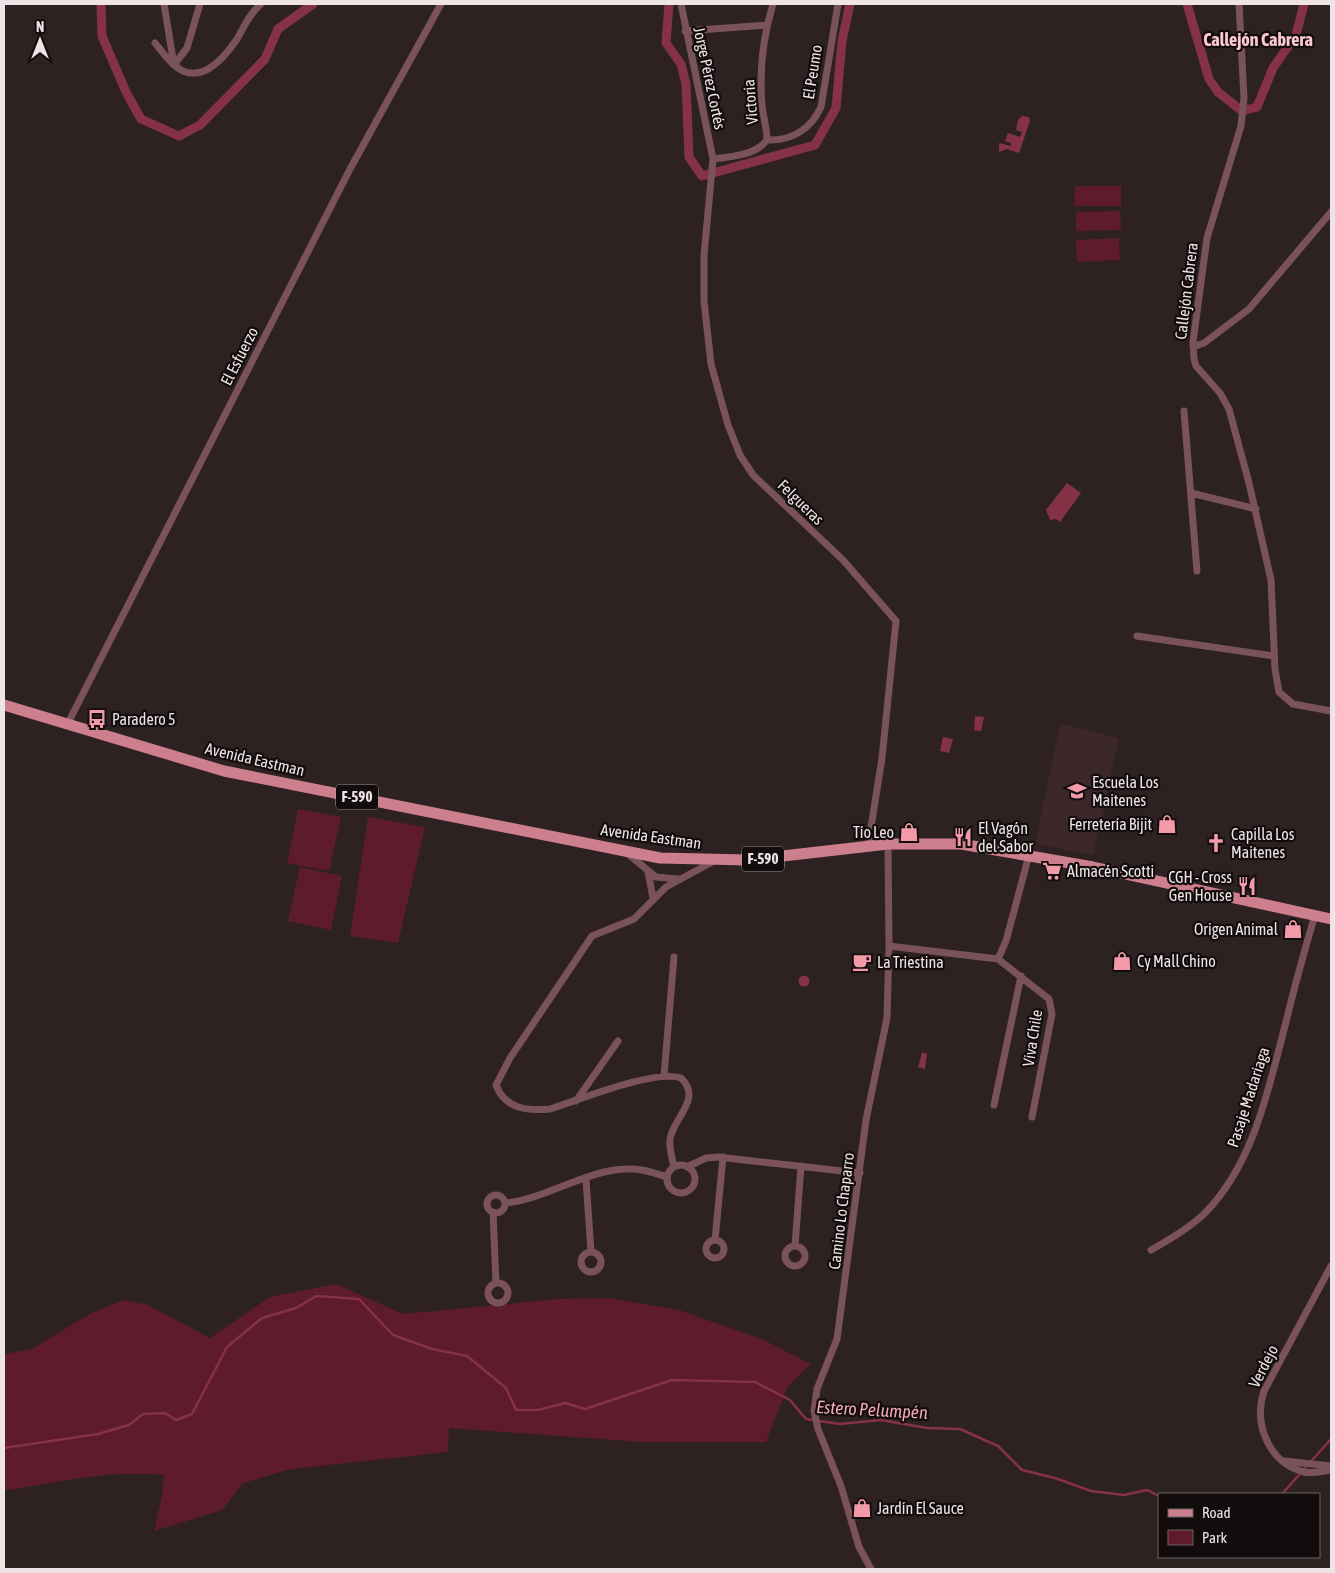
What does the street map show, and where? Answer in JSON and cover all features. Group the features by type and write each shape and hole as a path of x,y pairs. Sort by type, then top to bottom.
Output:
{"main road":[{"name":"Avenida Eastman","path":"4,705 224,771 660,858 714,861 748,860 888,844 960,844 1029,855 1156,880 1331,919"}],"street":[{"path":"164,4 174,65"},
{"path":"174,65 187,48 200,4"},
{"path":"155,43 174,65 193,74 200,73 211,68 224,55 261,4"},
{"name":"El Esfuerzo","path":"68,723 350,169 441,4"},
{"name":"Jorge Pérez Cortés","path":"681,4 713,161"},
{"name":"Victoria","path":"713,161 758,149 767,140 761,81 766,25 773,4"},
{"name":"El Peumo","path":"767,140 785,138 804,131 814,121 821,107 838,4"},
{"name":"Callejón Cabrera","path":"1240,4 1243,103 1241,126 1207,238 1193,347 1196,366 1216,386 1231,414 1256,509 1272,580 1274,656 1277,687 1285,699 1297,706 1331,711"},
{"path":"685,31 766,25"},
{"name":"Felgueras","path":"713,161 704,263 705,322 716,384 735,445 746,465 761,483 844,560 896,621 882,758 868,846"},
{"path":"1193,347 1204,343 1250,309 1331,212"},
{"path":"1184,411 1197,571"},
{"path":"1192,493 1256,509"},
{"path":"1138,636 1274,656"},
{"name":"Camino Lo Chaparro","path":"871,1569 859,1546 841,1486 818,1429 814,1411 817,1389 837,1339 868,1105 887,1018 889,946 888,844"},
{"path":"623,851 647,872 662,879 681,879"},
{"path":"998,959 1006,941 1029,855"},
{"path":"667,1177 674,1167 670,1139 689,1101 689,1094 681,1078 664,1076 650,1078 550,1109 526,1110 508,1102 498,1092 496,1084 510,1058 592,936 634,919 666,886 714,861"},
{"path":"647,872 653,898"},
{"name":"Pasaje Madariaga","path":"1151,1250 1188,1227 1204,1213 1231,1179 1244,1157 1270,1080 1315,916"},
{"name":"Viva Chile","path":"889,946 998,959 1049,999 1052,1006 1032,1117"},
{"path":"664,1076 674,957"},
{"path":"994,1105 1021,976"},
{"path":"576,1101 618,1040"},
{"path":"674,1167 687,1167 706,1158 723,1157 860,1172"},
{"path":"715,1240 723,1157"},
{"path":"795,1246 801,1166"},
{"path":"667,1177 671,1189 679,1193 688,1191 694,1180 693,1172 687,1167"},
{"path":"505,1203 518,1202 608,1171 628,1168 646,1170 667,1177"},
{"path":"586,1179 591,1252"},
{"path":"496,1283 493,1212 488,1205 490,1197 496,1195 501,1196 505,1203"},
{"path":"493,1212 501,1211 505,1203"},
{"name":"Verdejo","path":"1331,1266 1262,1399 1260,1414 1262,1430 1268,1443 1284,1461 1331,1468"}],"shaded area":[{"path":"1022,116 1029,117 1030,121 1019,153 1007,149 999,152 999,143 1011,146 1011,143 1005,141 1008,133 1020,137 1022,132 1016,130 1018,120"},
{"path":"1067,483 1081,493 1060,522 1056,519 1050,520 1046,510"},
{"path":"975,716 984,717 981,731 974,730"},
{"name":"Escuela Los Maitenes","path":"1060,724 1119,738 1093,855 1035,844"},
{"path":"943,737 953,739 949,753 940,751"},
{"path":"804,975 810,981 804,987 798,981"},
{"path":"922,1052 927,1054 925,1069 918,1067"}],"green space":[{"path":"1075,186 1121,186 1121,206 1074,206"},
{"path":"1120,211 1121,230 1076,231 1076,212"},
{"path":"1119,238 1120,260 1077,262 1076,240"},
{"path":"298,809 341,817 329,871 287,863"},
{"path":"368,817 425,827 398,943 350,936"},
{"path":"300,867 342,876 331,930 288,921"},
{"path":"336,1284 403,1314 559,1299 609,1298 679,1310 762,1339 811,1364 788,1386 766,1442 642,1442 449,1428 448,1452 291,1469 243,1483 222,1510 154,1531 162,1496 164,1475 108,1475 4,1490 4,1354 32,1349 91,1313 124,1300 148,1305 210,1338 270,1297"}],"waterway":[{"path":"101,4 102,36 126,92 141,119 179,136 200,125 265,59 278,29 313,4"},
{"path":"669,4 666,43 681,64 686,84 689,157 702,176 815,145 836,108 842,41 850,4"},
{"path":"1187,4 1209,79 1218,92 1242,111 1257,107 1273,68 1296,35 1304,4"},
{"name":"Estero Pelumpén","path":"4,1448 98,1434 129,1425 143,1414 165,1413 176,1420 192,1414 227,1347 262,1318 296,1308 316,1296 359,1299 393,1335 432,1349 467,1356 506,1388 516,1410 538,1410 565,1403 585,1409 672,1380 755,1382 790,1400 806,1419 840,1424 881,1420 927,1428 960,1429 998,1446 1022,1470 1055,1478 1091,1491 1124,1495 1147,1490 1158,1496"},
{"name":"Estero Pelumpén","path":"1283,1493 1331,1439"}],"place":[{"name":"Paradero 5","path":"97,719"},
{"name":"Escuela Los Maitenes","path":"1077,791"},
{"name":"Ferretería Bijit","path":"1167,824"},
{"name":"Tío Leo","path":"909,832"},
{"name":"El Vagón del Sabor","path":"963,837"},
{"name":"Capilla Los Maitenes","path":"1216,843"},
{"name":"Almacén Scotti","path":"1052,871"},
{"name":"CGH - Cross Gen House","path":"1247,886"},
{"name":"Origen Animal","path":"1293,929"},
{"name":"Cy Mall Chino","path":"1122,961"},
{"name":"La Triestina","path":"862,962"},
{"name":"Jardín El Sauce","path":"862,1508"}],"district":[{"name":"Callejón Cabrera","path":"1258,40"}]}
